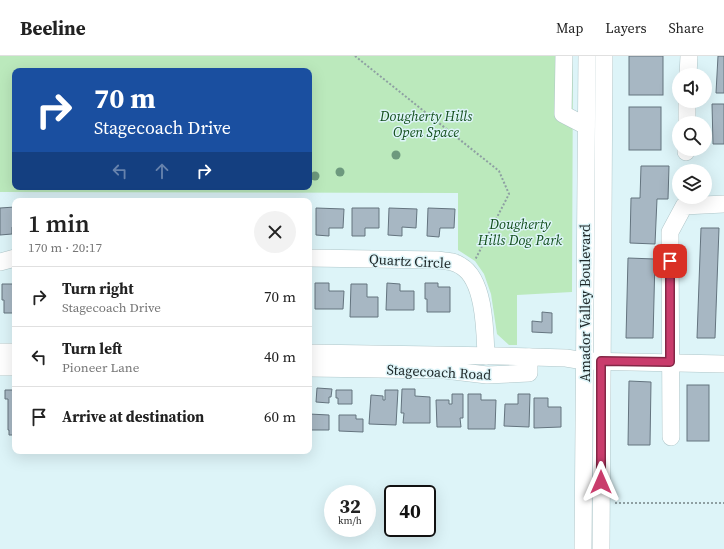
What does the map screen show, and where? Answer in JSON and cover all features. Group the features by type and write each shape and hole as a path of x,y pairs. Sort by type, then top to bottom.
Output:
{"street":[{"path":"564,56 563,114 586,126"},
{"name":"Amador Valley Boulevard","path":"583,549 587,56"},
{"name":"Amador Valley Boulevard","path":"601,549 604,56"},
{"path":"688,68 689,56"},
{"path":"712,203 724,204"},
{"path":"671,437 670,232 683,204"},
{"name":"Quartz Circle","path":"312,258 437,260 455,262 463,266 476,283 484,313 486,356"},
{"path":"0,262 12,259"},
{"name":"Stagecoach Road","path":"314,361 486,356 568,358 584,361 724,364"},
{"name":"Stagecoach Road","path":"314,361 444,370 487,375 530,373 529,357"}],"path":[{"path":"355,56 499,171 510,194 469,272"},
{"path":"614,503 724,503"}],"green space":[{"name":"Dougherty Hills Open Space","path":"0,56 573,56 572,292 517,295 517,345 509,345 497,334 491,294 484,274 475,261 458,250 458,193 0,192"}],"building":[{"path":"629,56 663,56 663,95 629,95"},
{"path":"718,56 724,56 724,93 716,93"},
{"path":"712,104 724,104 724,144 713,144"},
{"path":"629,107 661,107 661,150 629,150"},
{"path":"641,166 669,166 668,199 657,199 655,244 630,243 631,198 640,198"},
{"path":"12,207 12,234 0,235 0,208"},
{"path":"316,208 344,209 343,228 329,228 329,236 316,235"},
{"path":"352,208 379,208 379,228 365,228 365,236 352,236"},
{"path":"389,208 417,209 416,228 402,227 402,236 388,235"},
{"path":"428,208 455,209 454,228 440,228 439,237 427,236"},
{"path":"701,228 719,228 715,338 697,338"},
{"path":"628,258 655,259 653,338 626,338"},
{"path":"315,283 329,283 329,291 344,291 343,309 315,309"},
{"path":"387,283 400,284 400,291 414,291 414,310 386,310"},
{"path":"425,283 438,283 438,287 450,287 450,312 427,312"},
{"path":"2,284 12,284 12,313 4,313 4,300 2,300"},
{"path":"351,284 367,284 367,297 378,297 378,317 350,317"},
{"path":"542,312 552,313 552,333 532,332 532,321 542,322"},
{"path":"629,381 651,382 650,445 628,445"},
{"path":"687,385 709,385 709,441 687,441"},
{"path":"317,388 332,389 331,397 329,397 329,403 316,402"},
{"path":"402,389 415,389 415,396 430,397 430,423 403,423 404,413 401,413"},
{"path":"5,390 12,390 12,435 9,435 8,430 8,399 5,399"},
{"path":"336,390 352,390 352,404 338,404"},
{"path":"385,390 398,390 396,425 369,424 371,395 383,396 383,400 385,400"},
{"path":"452,394 463,394 463,418 460,418 461,427 437,427 436,400 449,400 449,404 452,404"},
{"path":"468,394 481,394 481,400 496,400 495,429 468,429"},
{"path":"518,394 530,394 529,427 504,426 505,404 518,404"},
{"path":"534,398 548,398 548,407 561,407 561,427 534,428"},
{"path":"312,414 329,415 329,430 312,430"},
{"path":"339,415 356,415 356,419 363,419 363,432 339,431"}],"route":[{"path":"601,482 601,361 670,362 670,261"}],"park label":[{"name":"Dougherty Hills Dog Park","path":"520,232"}]}
